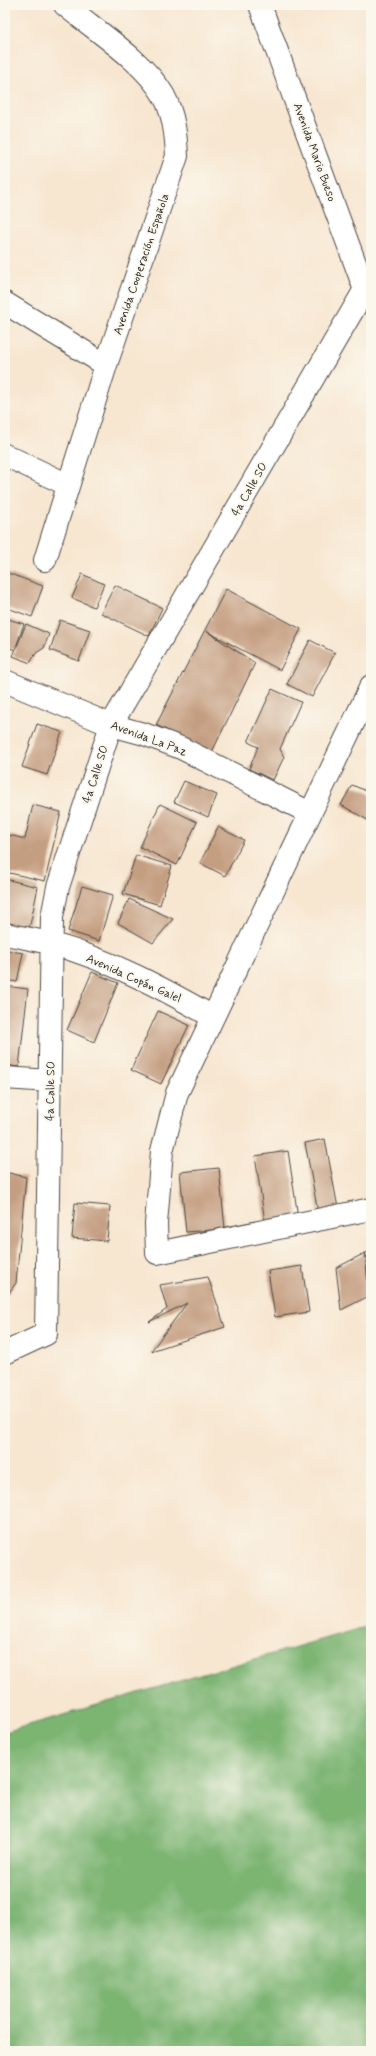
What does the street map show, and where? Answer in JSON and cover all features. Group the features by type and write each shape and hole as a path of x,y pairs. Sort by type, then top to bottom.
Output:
{"street":[{"name":"Avenida Cooperación Española","path":"45,560 106,365 177,156 175,127 164,97 143,69 65,5"},
{"name":"Avenida Mario Bueso","path":"260,5 369,289"},
{"name":"4a Calle SO","path":"5,1353 46,1334 52,917 58,886 111,725 369,289"},
{"path":"5,303 106,365"},
{"path":"5,455 68,485"},
{"name":"Avenida La Paz","path":"5,681 111,725 144,734 181,748 310,813"},
{"path":"371,686 177,1093 162,1151 156,1224 157,1253 371,1209"},
{"name":"Avenida Copán Galel","path":"5,934 52,944 108,963 162,988 213,1017"},
{"path":"5,1078 50,1081"}],"green space":[{"path":"371,1625 371,2051 5,2051 5,1732"}],"building":[{"path":"5,572 43,586 32,617 5,607"},
{"path":"82,574 104,584 94,607 72,598"},
{"path":"115,585 162,608 149,636 101,613"},
{"path":"226,589 301,629 280,670 206,631 255,663 212,752 156,725"},
{"path":"5,618 24,624 15,650 5,646"},
{"path":"60,620 90,630 79,661 50,650"},
{"path":"26,624 49,634 44,648 36,653 30,663 13,656"},
{"path":"310,640 335,653 312,697 287,684"},
{"path":"272,689 301,702 280,749 284,757 273,780 249,769 258,747 248,742"},
{"path":"37,724 62,732 47,775 22,767"},
{"path":"184,781 217,795 208,817 174,802"},
{"path":"352,785 371,793 371,822 341,805"},
{"path":"160,804 197,822 177,865 140,847"},
{"path":"33,805 61,812 45,881 5,872 5,834 25,839"},
{"path":"218,827 244,840 225,876 200,863"},
{"path":"136,855 172,866 160,905 123,894"},
{"path":"5,879 38,887 29,930 5,924"},
{"path":"82,886 113,895 99,941 68,931"},
{"path":"129,899 173,919 153,943 118,923"},
{"path":"5,950 23,953 17,982 5,980"},
{"path":"92,972 118,983 94,1042 67,1030"},
{"path":"5,986 28,989 19,1067 5,1065"},
{"path":"158,1011 189,1025 161,1084 131,1070"},
{"path":"325,1139 338,1208 318,1212 305,1143"},
{"path":"288,1151 298,1217 265,1222 255,1156"},
{"path":"219,1168 225,1229 186,1232 180,1172"},
{"path":"5,1172 26,1177 16,1283 5,1298"},
{"path":"75,1203 110,1206 107,1241 72,1238"},
{"path":"371,1252 371,1269 365,1253"},
{"path":"365,1253 369,1296 341,1310 336,1268"},
{"path":"302,1266 309,1312 275,1317 268,1271"},
{"path":"208,1277 225,1327 151,1351 187,1303 149,1322 167,1309 160,1285"}]}
